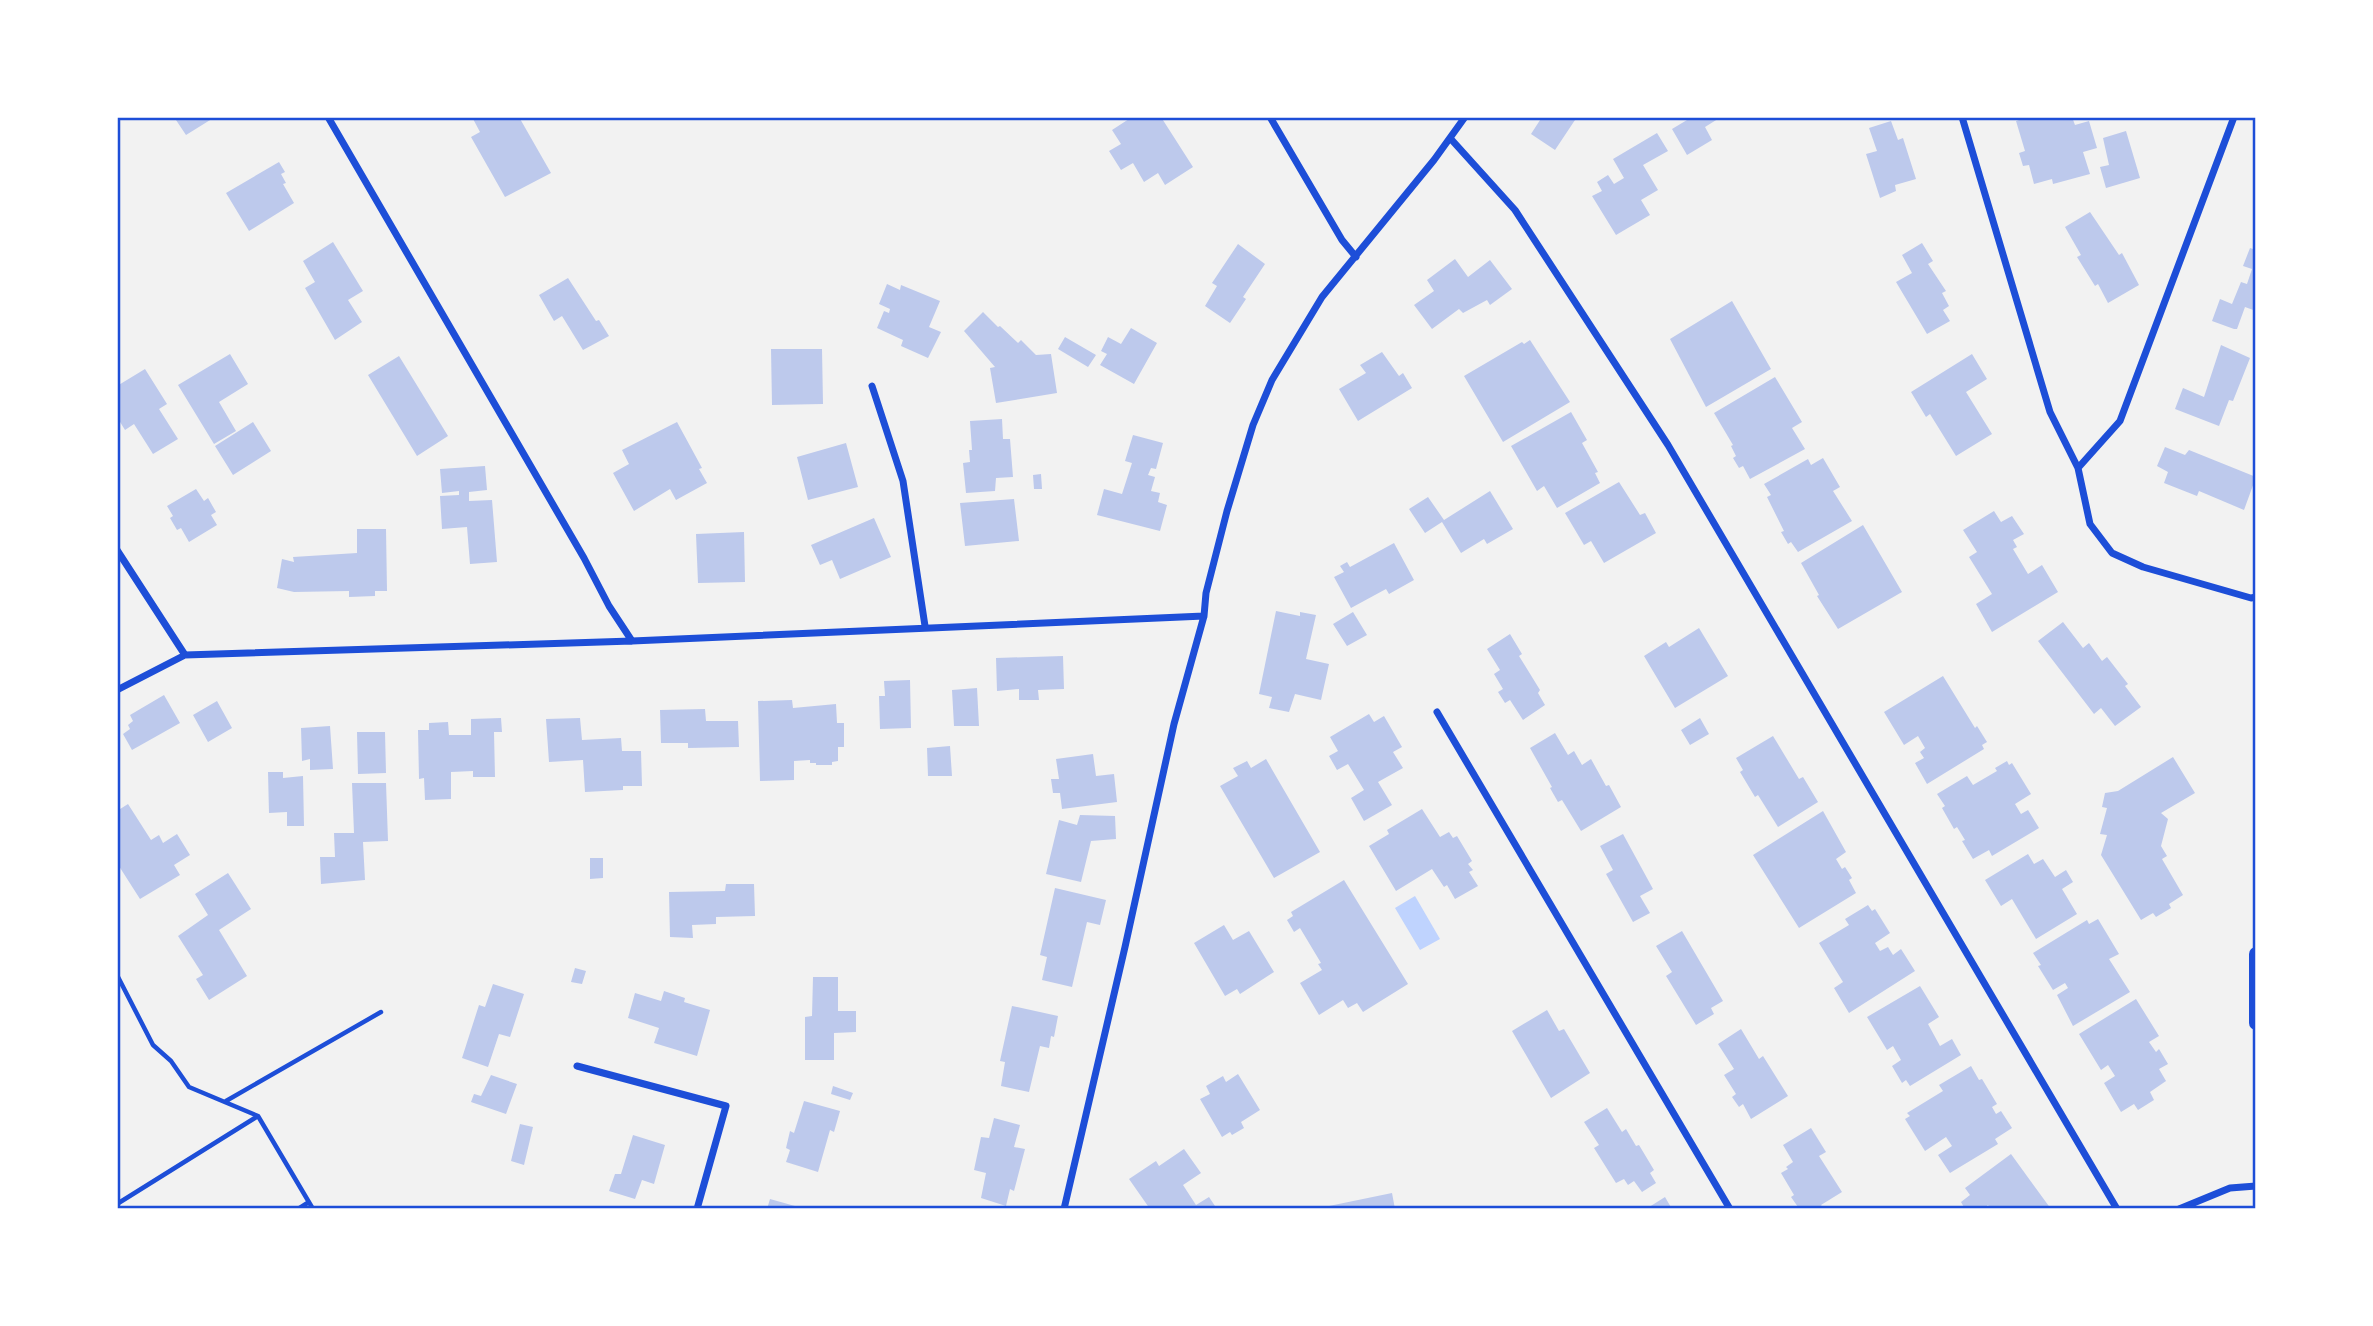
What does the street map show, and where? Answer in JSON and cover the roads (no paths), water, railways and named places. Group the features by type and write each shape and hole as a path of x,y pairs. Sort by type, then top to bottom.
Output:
{"main road":[{"path":"2256,954 2256,1023"}],"street":[{"path":"328,117 577,545 609,606 632,641"},
{"path":"1270,117 1342,240 1356,257"},
{"path":"1064,1209 1174,724 1204,615 1206,593 1245,450 1263,400 1283,359 1322,297 1465,117"},
{"path":"1962,117 2050,412 2078,468 2090,524 2112,553 2143,568 2250,598 2256,597"},
{"path":"2078,468 2120,421 2234,117"},
{"path":"1450,138 1515,210 1668,445 2117,1209"},
{"path":"872,386 903,481 925,626"},
{"path":"117,550 185,655"},
{"path":"117,690 185,655 632,641 1204,615"},
{"path":"1437,712 1730,1209"},
{"path":"576,1066 726,1106 697,1209"},
{"path":"2179,1209 2230,1188 2256,1186"}],"water":[{"path":"1415,896 1440,939 1420,950 1395,908"}]}
